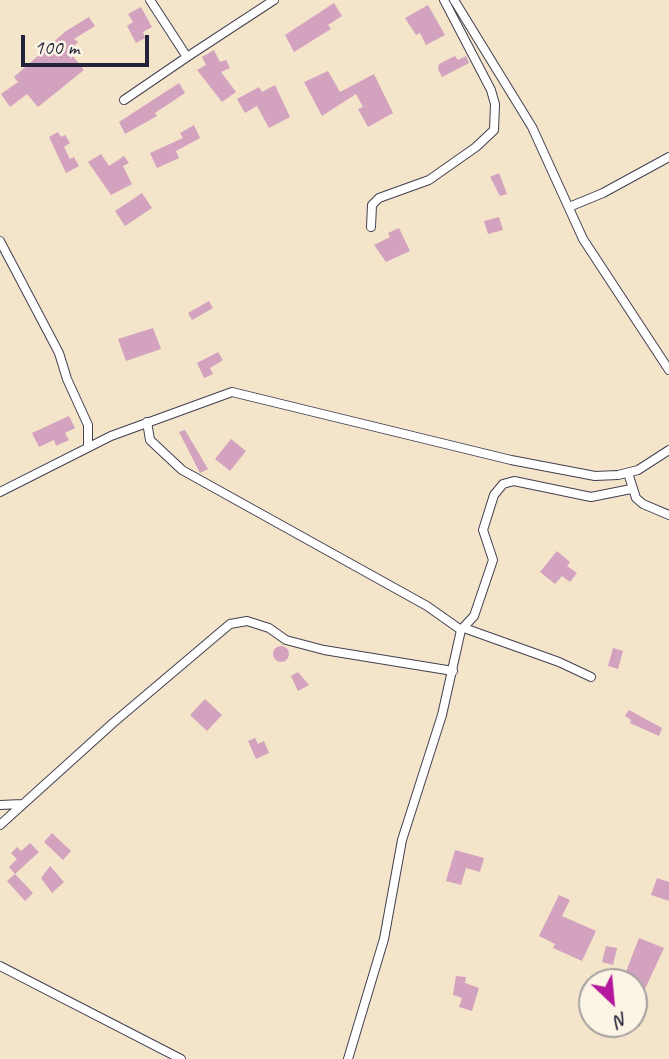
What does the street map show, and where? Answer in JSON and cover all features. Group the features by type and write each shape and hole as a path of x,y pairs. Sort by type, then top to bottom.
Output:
{"street":[{"path":"150,0 187,57"},
{"path":"124,100 274,0"},
{"path":"371,227 372,205 379,198 429,180 476,147 494,130 495,104 491,90 444,0"},
{"path":"454,0 532,127 596,260 669,370"},
{"path":"569,207 603,193 669,157"},
{"path":"0,242 63,362 67,379 88,425 88,447"},
{"path":"0,492 88,447 147,422 232,392 511,460 595,476 628,473 669,450"},
{"path":"147,422 150,440 182,470 463,629 559,662 591,677"},
{"path":"628,473 631,489 643,504 669,515"},
{"path":"348,1059 384,939 402,840 463,629 474,616 493,560 483,525 497,488 514,481 591,497 631,489"},
{"path":"0,825 230,624 247,621 269,628 286,640 324,650 453,671"},
{"path":"0,804 22,804"},
{"path":"0,966 181,1059"}],"building":[{"path":"334,3 342,16 328,25 331,29 294,52 285,35"},
{"path":"428,5 445,35 426,45 420,33 416,35 405,18"},
{"path":"141,7 152,27 143,32 145,38 136,43 127,26 133,22 128,14"},
{"path":"89,17 95,26 74,39 78,42 69,51 84,70 38,107 27,94 10,107 1,94 18,82 14,77 66,31"},
{"path":"214,50 220,62 226,60 230,68 221,72 236,92 222,102 197,70 206,65 202,57"},
{"path":"455,56 458,60 466,56 469,63 442,77 439,64"},
{"path":"328,71 340,92 374,74 393,113 368,127 358,109 363,107 356,94 322,116 304,82"},
{"path":"179,83 185,93 155,113 157,116 125,134 119,122"},
{"path":"275,85 290,117 269,128 257,106 245,113 237,99 259,87 262,92"},
{"path":"194,125 200,138 176,151 179,158 157,168 150,153 183,138 180,133"},
{"path":"58,132 61,137 65,135 70,143 64,147 70,159 74,157 79,166 66,173 49,137"},
{"path":"101,154 109,166 124,156 129,163 123,166 132,184 111,195 88,162"},
{"path":"499,173 507,194 500,196 490,177"},
{"path":"142,193 152,208 125,226 115,211"},
{"path":"499,217 503,230 488,234 484,221"},
{"path":"399,228 410,251 386,262 374,245 390,237 388,233"},
{"path":"209,301 213,308 192,320 188,313"},
{"path":"153,328 161,349 126,361 118,339"},
{"path":"218,352 223,360 210,368 213,374 204,378 197,363"},
{"path":"69,416 75,428 65,433 69,440 56,446 54,440 39,447 32,433"},
{"path":"185,430 208,469 200,473 179,432"},
{"path":"231,439 246,451 230,471 215,459"},
{"path":"557,551 570,562 567,566 577,573 570,582 562,576 555,584 540,572"},
{"path":"281,646 289,654 281,662 273,654"},
{"path":"613,648 623,651 618,669 608,666"},
{"path":"298,672 309,685 298,691 291,676"},
{"path":"205,699 222,715 207,731 190,715"},
{"path":"629,710 662,728 659,736 630,723 631,720 625,716"},
{"path":"255,738 258,744 264,741 269,753 256,759 248,741"},
{"path":"52,833 71,851 63,860 44,842"},
{"path":"30,843 39,852 15,874 9,867 17,859 11,853 17,847 21,851"},
{"path":"455,850 484,858 480,872 466,868 461,885 446,881"},
{"path":"50,866 64,882 52,893 41,878"},
{"path":"15,874 33,893 25,901 7,881"},
{"path":"657,878 669,882 669,901 651,895"},
{"path":"559,895 570,900 562,916 596,931 582,961 553,948 555,944 539,936"},
{"path":"639,938 664,948 648,982 648,968 627,968"},
{"path":"606,946 617,948 613,965 602,962"},
{"path":"456,976 466,977 465,983 479,988 472,1011 459,1007 462,998 453,995"}]}
